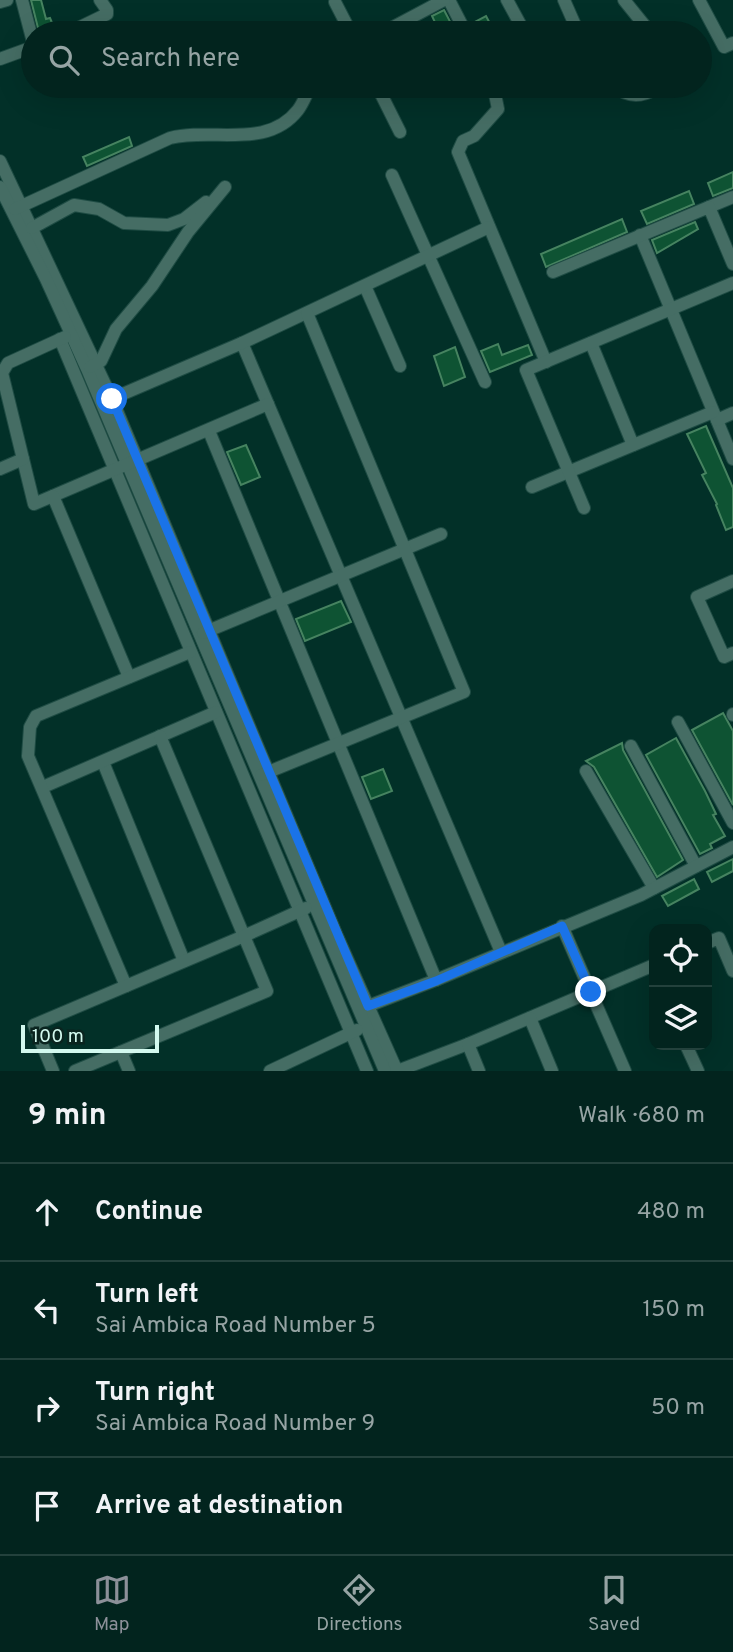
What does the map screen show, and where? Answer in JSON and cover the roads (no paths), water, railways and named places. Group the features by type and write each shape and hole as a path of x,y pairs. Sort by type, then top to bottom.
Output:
{"street":[{"path":"0,2 7,0"},
{"path":"22,0 27,21"},
{"path":"93,21 107,14 100,0"},
{"path":"415,21 446,0 459,21"},
{"path":"507,0 518,21"},
{"path":"564,0 573,21"},
{"path":"625,0 641,21"},
{"path":"699,0 710,21"},
{"path":"335,2 345,21"},
{"path":"712,24 724,47 733,43"},
{"path":"0,60 21,50"},
{"path":"16,208 170,138 197,134 244,135 264,132 285,124 306,98"},
{"path":"383,98 400,132"},
{"path":"496,98 498,109 474,136 463,141 458,152 546,362"},
{"path":"1,165 114,470 367,1071"},
{"path":"392,176 485,382"},
{"path":"0,187 32,228 317,901 368,1015 397,1071 649,970"},
{"path":"32,228 74,205 99,209 124,223 167,225 184,219 225,187 188,232 152,286 116,329 101,361 91,366"},
{"path":"552,272 733,197"},
{"path":"709,207 733,264"},
{"path":"106,401 242,343 489,227"},
{"path":"640,235 733,459"},
{"path":"584,508 526,370 733,283"},
{"path":"365,286 400,366"},
{"path":"264,774 464,692 307,313"},
{"path":"66,337 91,366"},
{"path":"66,337 8,363 2,373 34,503 268,404"},
{"path":"242,343 501,952"},
{"path":"591,343 632,445"},
{"path":"532,487 632,445 715,416 733,413"},
{"path":"209,431 436,981"},
{"path":"0,469 23,459"},
{"path":"53,496 129,677"},
{"path":"204,633 442,534"},
{"path":"730,657 697,597 733,581"},
{"path":"126,986 28,756 30,727 36,716 190,652"},
{"path":"43,787 216,712"},
{"path":"678,722 733,823"},
{"path":"75,1071 267,991 160,736"},
{"path":"631,746 696,866"},
{"path":"103,762 184,961"},
{"path":"586,771 654,888"},
{"path":"270,1071 286,1068 351,1034 368,1015 436,981 654,888 733,847"},
{"path":"53,1071 34,1025 299,912 317,901"},
{"path":"562,926 625,1071"},
{"path":"712,941 719,938 733,971"},
{"path":"368,1015 385,1071"},
{"path":"530,1018 552,1071"},
{"path":"468,1044 479,1071"},
{"path":"688,1050 698,1071"},
{"path":"121,1052 129,1071"}]}
